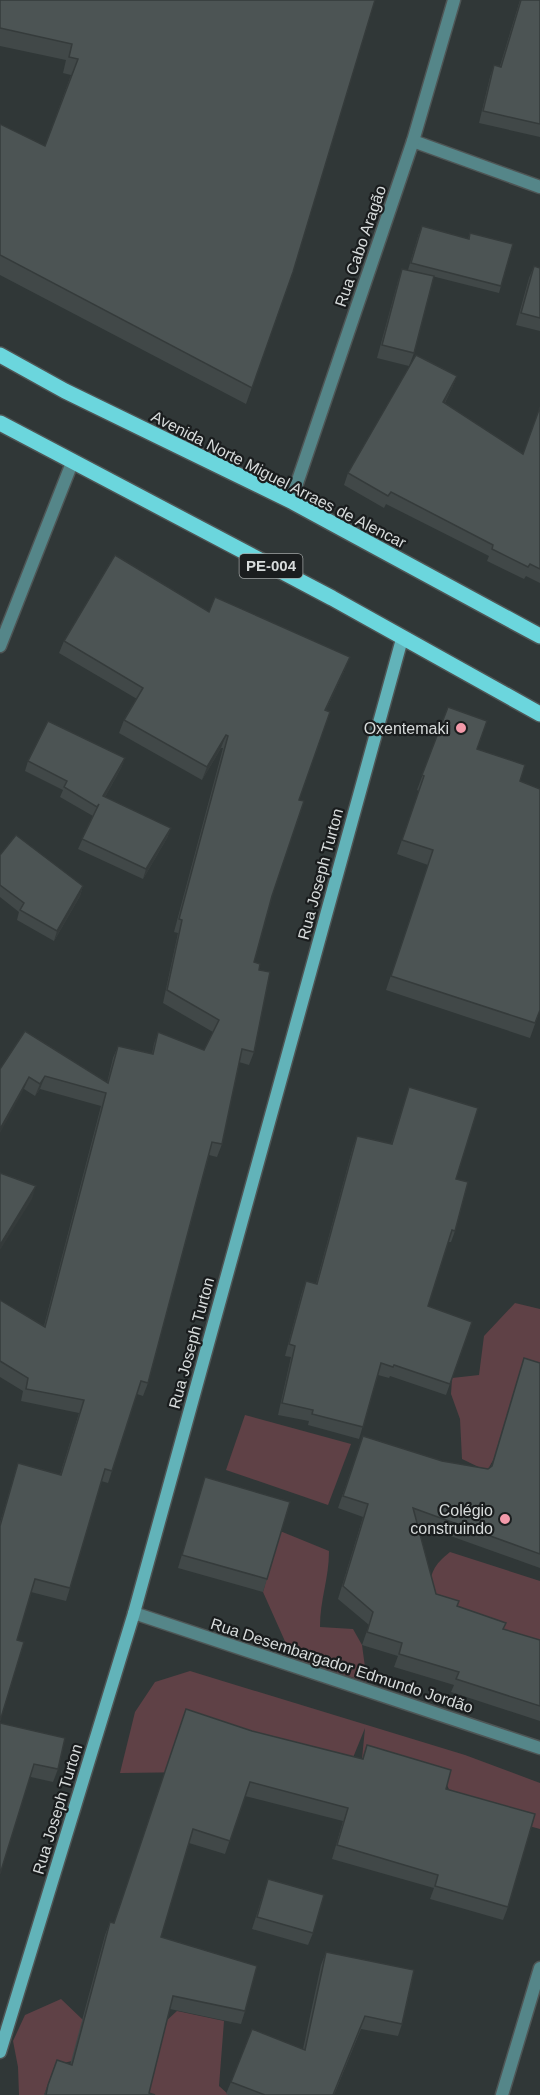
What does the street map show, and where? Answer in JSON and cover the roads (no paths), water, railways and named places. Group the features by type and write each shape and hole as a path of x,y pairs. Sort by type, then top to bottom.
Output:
{"main road":[{"name":"Avenida Norte Miguel Arraes de Alencar","path":"0,355 65,391 291,501 540,636"},
{"name":"PE-004","path":"0,423 332,598 540,714"}],"street":[{"name":"Rua Cabo Aragão","path":"291,501 413,141 454,0"},
{"path":"413,141 540,187"},
{"path":"0,646 72,462"},
{"name":"Rua Joseph Turton","path":"0,2052 134,1613 402,639"},
{"name":"Rua Desembargador Edmundo Jordão","path":"134,1613 540,1748"},
{"path":"502,2095 540,1968"}],"place":[{"name":"Oxentemaki","path":"461,728"},
{"name":"Colégio construindo","path":"505,1519"}]}
